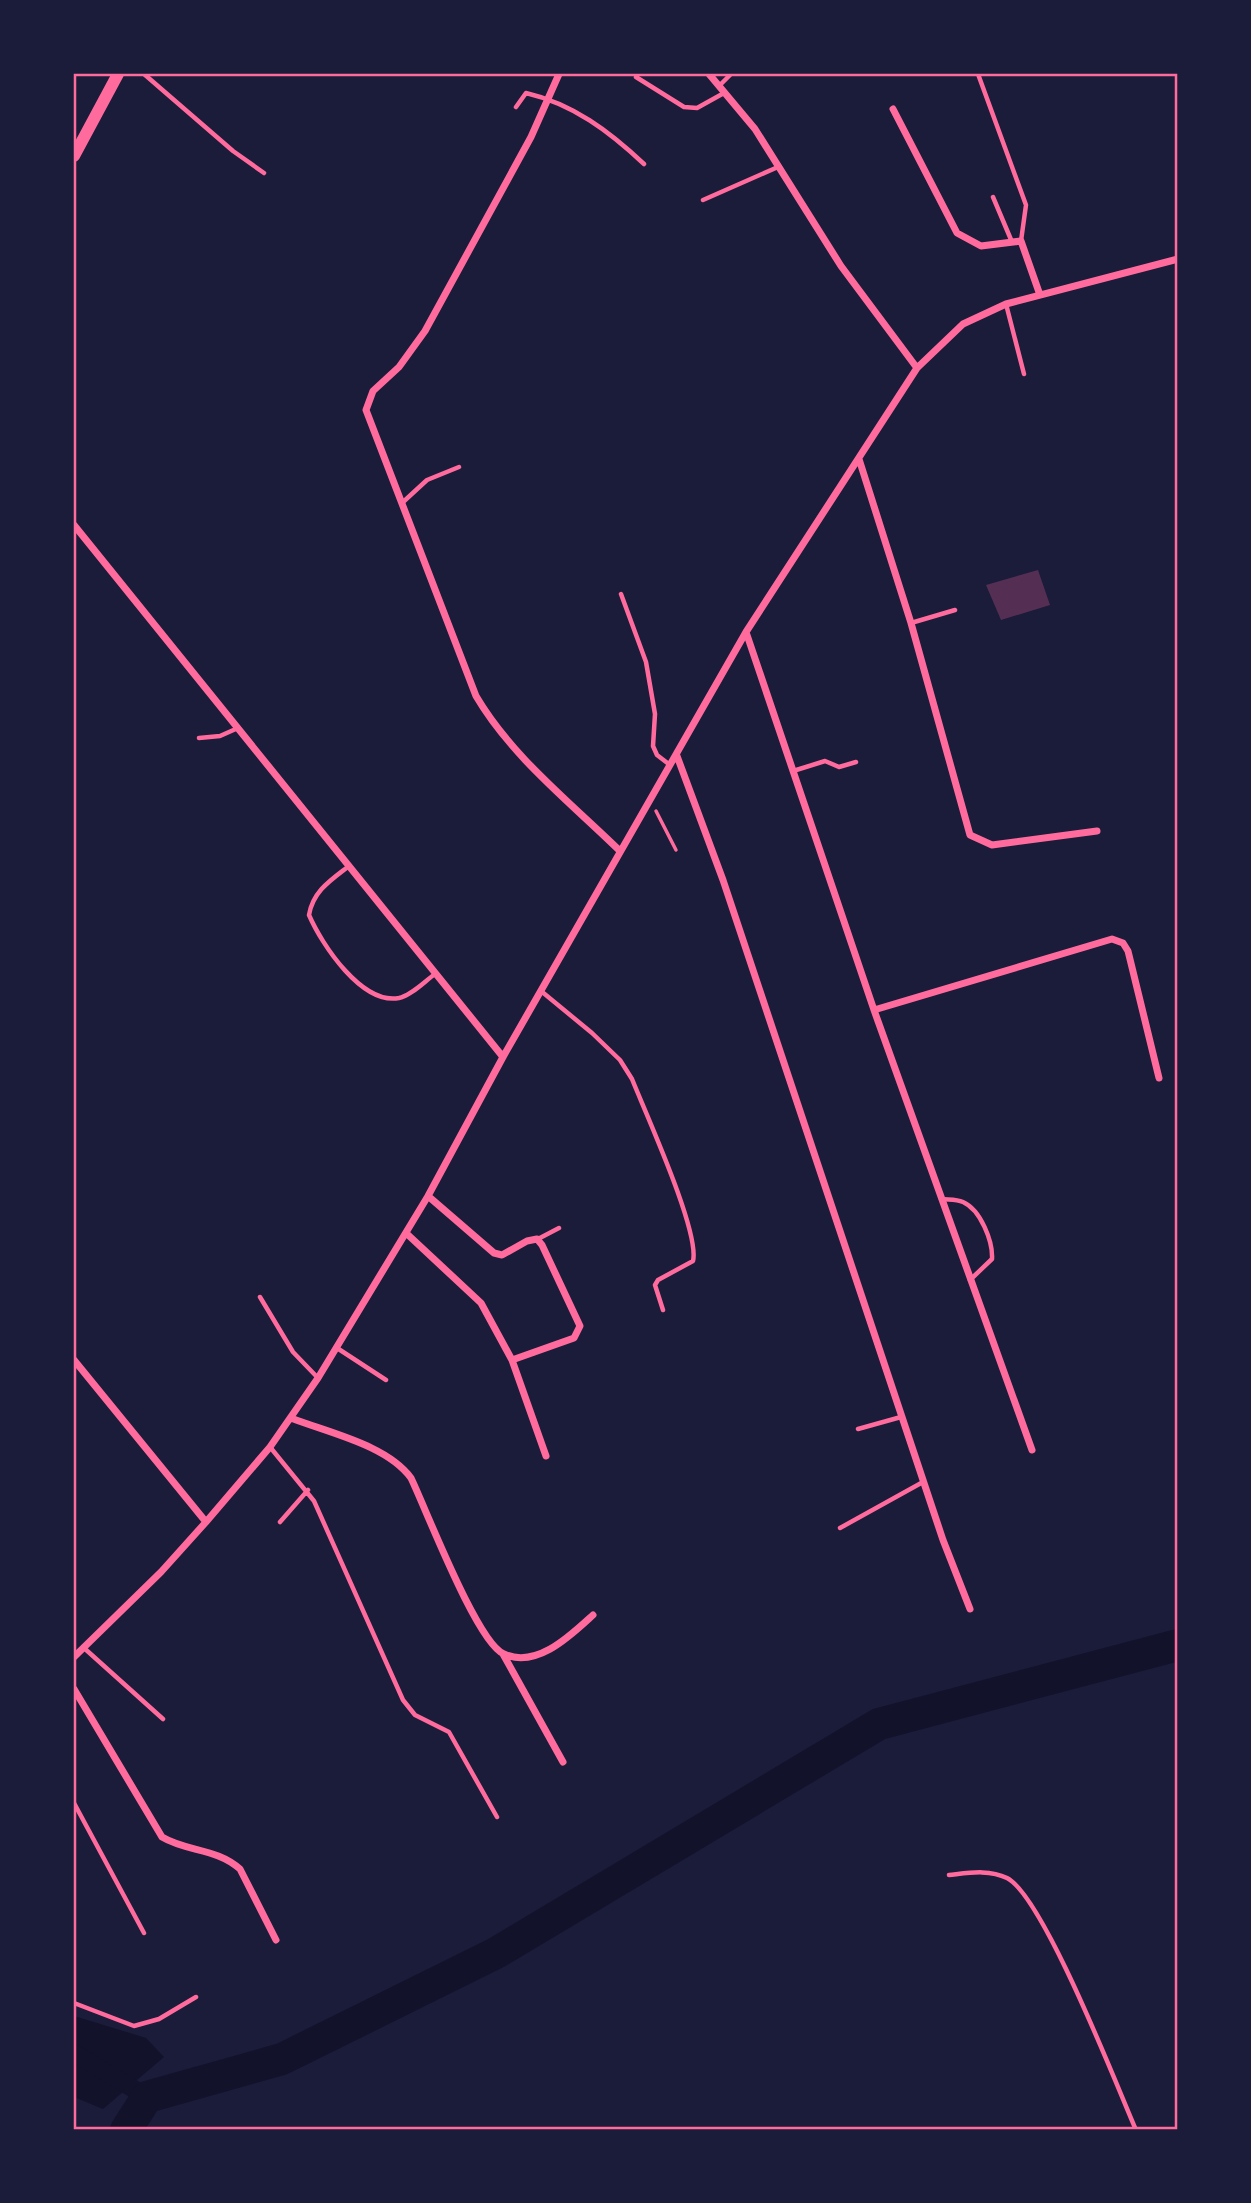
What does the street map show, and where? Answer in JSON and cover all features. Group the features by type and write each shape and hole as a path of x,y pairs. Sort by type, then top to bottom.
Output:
{"street":[{"path":"74,156 118,74"},
{"path":"558,74 531,137 425,331 399,367 367,401 366,410 372,433 476,696 491,721 517,751 620,851"},
{"path":"709,74 755,129 841,267 917,368"},
{"path":"893,109 957,233 981,246 1021,241 1040,295"},
{"path":"74,1657 161,1572 206,1522 270,1447 318,1378 428,1196 503,1057 746,632 917,368 963,324 1006,304 1178,259"},
{"path":"859,458 911,623 970,835 992,845 1097,831"},
{"path":"74,525 503,1057"},
{"path":"746,632 874,1010 1032,1450"},
{"path":"677,756 723,880 923,1482 970,1609"},
{"path":"874,1010 1112,940 1123,943 1128,951 1159,1078"},
{"path":"428,1196 494,1253 502,1255 527,1241 537,1239 542,1245 580,1326 579,1332 574,1338 512,1360"},
{"path":"406,1233 481,1303 512,1360 546,1457"},
{"path":"74,1360 206,1522"},
{"path":"291,1418 384,1453 401,1464 411,1478 475,1619 491,1644 503,1654 563,1762"},
{"path":"503,1654 517,1657 543,1654 567,1638 593,1615"},
{"path":"74,1689 162,1837 173,1844 211,1852 230,1860 240,1869 275,1940"}],"lane":[{"path":"144,74 233,151 264,173"},
{"path":"636,77 684,107 696,108 722,89 731,74"},
{"path":"978,74 1026,205 1021,241"},
{"path":"516,107 526,93 548,98 614,135 644,164"},
{"path":"703,200 779,167"},
{"path":"993,198 1013,243"},
{"path":"1006,304 1024,374"},
{"path":"401,503 427,480 459,467"},
{"path":"621,594 646,662 655,715 653,746 657,755 671,766"},
{"path":"911,623 955,610"},
{"path":"199,738 220,736 239,727"},
{"path":"792,772 825,761 839,767 856,762"},
{"path":"349,865 320,890 311,902 309,915 350,976 371,993 386,999 403,997 436,974"},
{"path":"541,991 620,1060 632,1079 671,1180 695,1250 693,1261 655,1285 663,1310"},
{"path":"941,1199 966,1203 975,1212 993,1247 992,1259 970,1280"},
{"path":"537,1239 559,1228"},
{"path":"260,1297 293,1352 318,1378"},
{"path":"337,1348 386,1380"},
{"path":"858,1429 901,1417"},
{"path":"270,1447 308,1490 327,1524 403,1700 415,1715 449,1732 497,1817"},
{"path":"840,1528 923,1482"},
{"path":"281,1522 308,1490"},
{"path":"83,1648 163,1718"},
{"path":"74,1803 144,1933"},
{"path":"949,1875 988,1872 1017,1885 1028,1898 1082,2004 1136,2130"},
{"path":"74,2003 134,2026 159,2020 196,1997"}],"path":[{"path":"650,800 676,850"}],"shaded area":[{"path":"74,2016 146,2038 164,2057 103,2109 74,2097"}],"building":[{"path":"1038,570 1050,605 1001,620 986,585"}],"waterway":[{"path":"126,2130 147,2097 282,2059 496,1953 879,1724 1178,1645"},
{"path":"74,2053 147,2097"}]}
